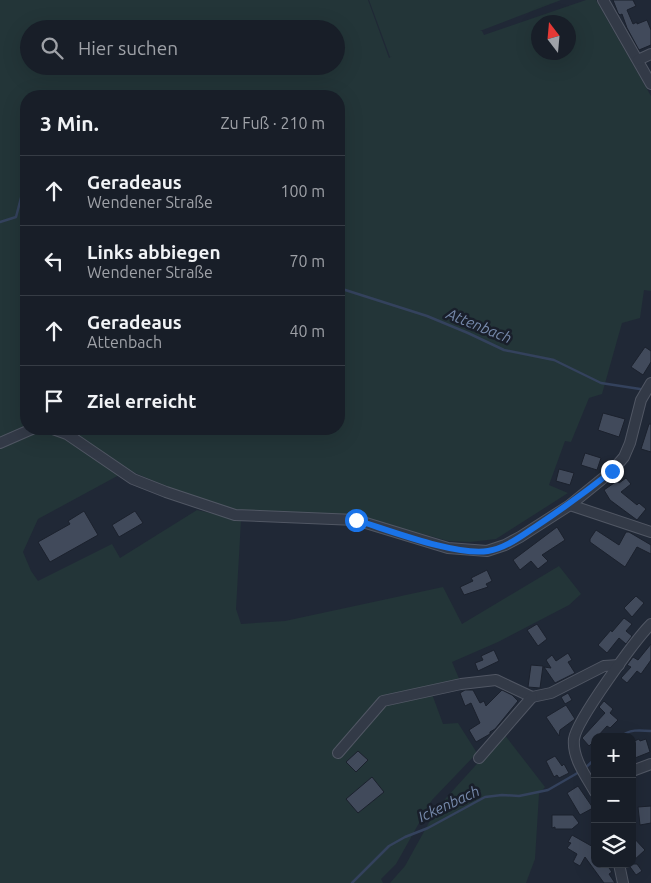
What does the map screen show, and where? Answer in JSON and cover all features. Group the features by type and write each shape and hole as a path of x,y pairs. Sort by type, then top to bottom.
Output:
{"street":[{"path":"603,0 651,84"},
{"path":"638,60 651,54"},
{"path":"68,435 133,479 235,515 356,520 448,548 487,551 505,545 570,505 612,471 624,457 630,443 641,400 651,383"},
{"path":"0,442 20,434"},
{"path":"570,505 651,532"},
{"path":"591,784 574,752 574,738 587,712 651,624"},
{"path":"338,753 383,702 461,684 496,680 532,697 552,693 604,666 620,665"},
{"path":"479,758 532,697"},
{"path":"636,770 651,764"},
{"path":"620,868 623,883"}],"shaded area":[{"path":"0,0 368,0 389,58 392,56 390,57 369,0 561,0 480,31 484,35 531,19 531,60 576,60 576,15 542,15 586,0 596,0 651,96 651,291 644,290 640,318 622,323 602,394 589,398 571,442 565,441 549,485 568,493 496,539 470,542 448,541 354,515 237,511 170,488 135,473 76,435 345,435 345,90 20,90 20,435 72,435 121,474 38,519 23,552 31,571 38,581 112,544 120,558 197,510 241,520 236,609 241,624 285,621 443,587 462,624 559,566 581,594 569,605 498,642 452,662 460,681 432,694 443,724 458,723 477,753 432,800 396,864 381,879 383,883 0,883"},
{"path":"504,734 545,787 539,794 535,859 526,883 390,883 405,866 437,808"}],"building":[{"path":"613,0 633,0 636,6 627,10 633,24 647,20 651,30 651,45 639,50 622,14 618,13"},
{"path":"645,347 651,351 651,362 643,375 631,367"},
{"path":"603,413 625,419 619,437 598,430"},
{"path":"649,424 651,424 651,452 641,449"},
{"path":"585,453 601,458 597,470 581,465"},
{"path":"559,469 574,473 570,485 556,481"},
{"path":"626,478 631,484 621,492 637,505 639,503 646,509 637,520 610,500 604,490 617,481 619,483"},
{"path":"84,511 98,535 50,562 38,542 70,524 68,521"},
{"path":"135,511 143,523 119,537 112,525"},
{"path":"557,527 565,540 542,555 548,561 538,569 531,561 520,570 513,560"},
{"path":"596,530 619,545 626,532 629,532 651,545 651,554 637,547 625,567 590,542"},
{"path":"487,570 492,581 486,584 488,587 464,595 460,587 473,581 471,578"},
{"path":"636,596 644,603 632,617 624,608"},
{"path":"624,618 632,624 626,631 632,636 626,644 619,638 607,653 598,645"},
{"path":"537,624 547,639 538,646 527,630"},
{"path":"651,644 651,660 641,674 637,671 627,683 621,678 631,667 627,665 633,657 638,660"},
{"path":"494,650 499,661 478,671 475,663 483,660 481,656"},
{"path":"568,653 572,660 568,662 575,673 555,683 544,667 551,668 546,660 552,655 556,661"},
{"path":"531,665 543,666 540,688 528,687"},
{"path":"465,690 473,690 480,703 484,701 486,706 502,690 512,695 518,701 490,734 476,742 469,730 480,723 471,703 465,706 460,693"},
{"path":"568,693 572,700 565,704 561,697"},
{"path":"604,701 613,709 610,713 618,720 610,728 607,726 601,733 591,733 591,744 589,746 582,738 605,713 599,707"},
{"path":"566,705 575,719 560,730 559,736 546,717"},
{"path":"646,739 650,752 636,758 636,740"},
{"path":"358,751 368,760 356,772 346,762"},
{"path":"555,756 562,766 564,764 569,773 559,778 557,775 554,777 546,761"},
{"path":"372,777 384,792 358,813 346,799"},
{"path":"578,786 591,805 591,809 580,815 567,793"},
{"path":"651,806 651,823 640,825 638,807"},
{"path":"552,815 573,815 579,823 572,829 555,829 555,827 552,828"},
{"path":"572,835 591,846 591,865 585,857 580,866 573,862 577,854 567,848 571,843 568,842"},
{"path":"636,840 645,850 636,858"},
{"path":"637,864 642,871 636,875 631,868 636,868"},
{"path":"593,868 609,868 612,872 609,874 615,883 604,883"}],"waterway":[{"name":"Attenbach","path":"0,222 16,217 20,202"},
{"name":"Attenbach","path":"345,290 427,316 504,350 554,360 601,383 640,389"},
{"name":"Ickenbach","path":"626,733 639,730 651,731"},
{"name":"Ickenbach","path":"585,768 591,763"},
{"name":"Ickenbach","path":"352,883 389,846 428,828 485,797 519,796 548,790 581,771"}],"route":[{"path":"356,520 448,548 487,551 505,545 520,537 570,505 612,471"}]}
